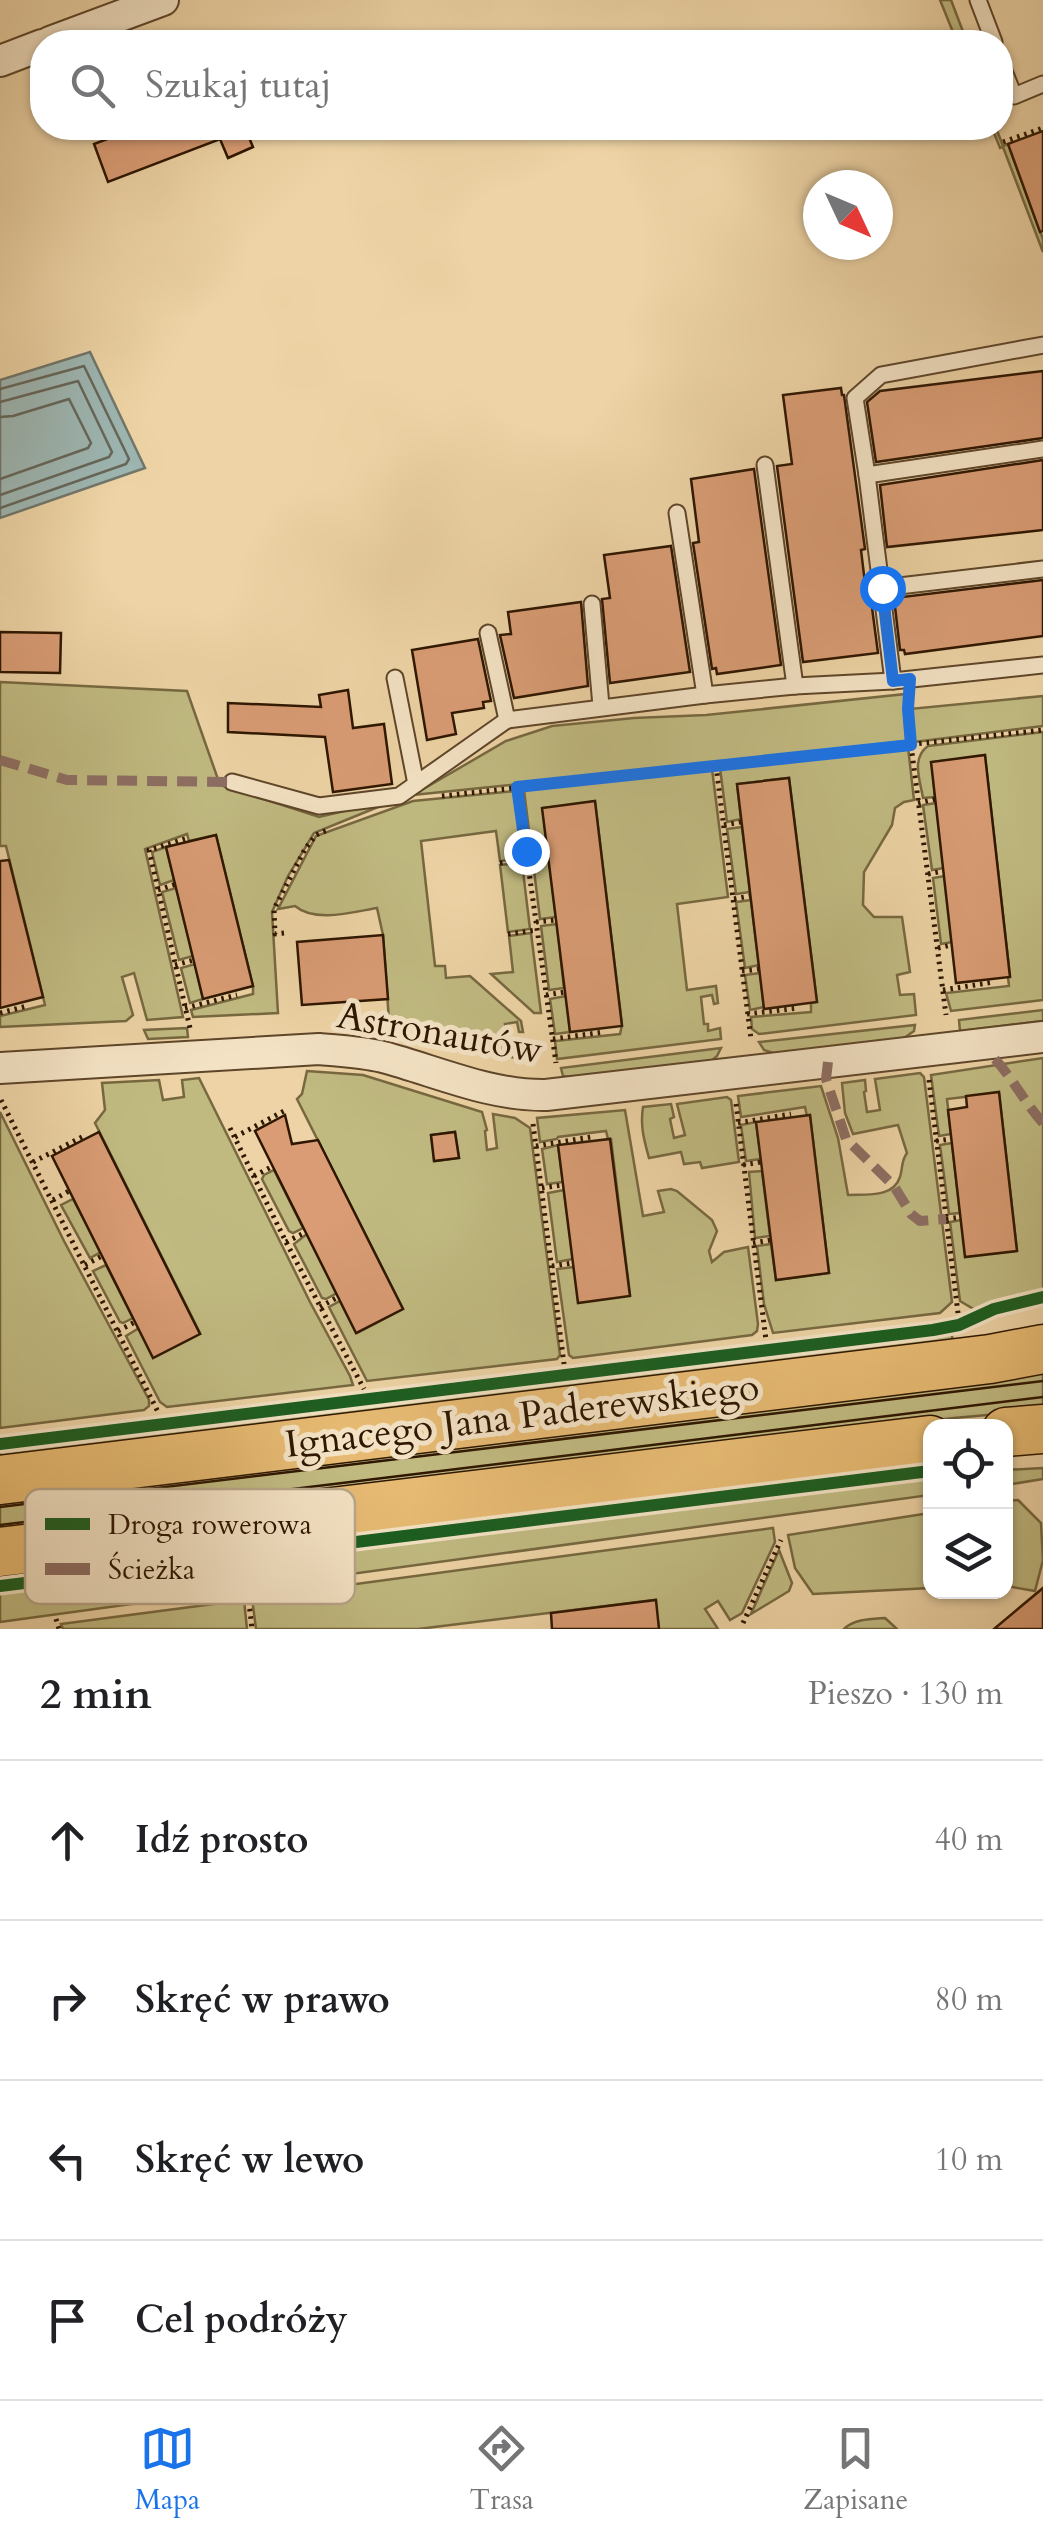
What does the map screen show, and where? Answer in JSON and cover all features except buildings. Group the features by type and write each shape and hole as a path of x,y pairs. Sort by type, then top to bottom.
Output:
{"main road":[{"name":"Ignacego Jana Paderewskiego","path":"0,1480 990,1359 1043,1348"},
{"path":"1013,1431 1043,1429"},
{"name":"Ignacego Jana Paderewskiego","path":"355,1509 923,1441"},
{"name":"Ignacego Jana Paderewskiego","path":"0,1552 25,1549"}],"street":[{"path":"82,30 163,0"},
{"path":"0,61 30,50"},
{"name":"Astronautów","path":"0,1068 319,1049 358,1052 507,1092 546,1095 1043,1037"}],"lane":[{"path":"978,0 989,30"},
{"path":"1013,94 1043,84"},
{"path":"893,681 855,398 881,375 1043,345"},
{"path":"867,474 1043,450"},
{"path":"765,465 795,686"},
{"path":"677,512 705,695"},
{"path":"882,588 1043,568"},
{"path":"592,604 601,706"},
{"path":"488,633 507,720"},
{"path":"232,782 318,806 398,796 507,720 705,695 893,681 1043,664"},
{"path":"394,678 416,784"}],"path":[{"path":"1013,138 1043,128"},
{"path":"1003,142 1009,140"},
{"path":"910,679 911,745 946,1015"},
{"path":"442,796 1043,730"},
{"path":"716,766 750,1038"},
{"path":"517,787 556,1064"},
{"path":"918,802 936,799"},
{"path":"724,825 741,822"},
{"path":"284,933 274,934 274,909 306,849 316,835 331,829"},
{"path":"185,838 149,850 197,1057"},
{"path":"526,851 547,848"},
{"path":"500,863 527,860"},
{"path":"928,874 944,872"},
{"path":"158,890 176,884"},
{"path":"734,899 750,896"},
{"path":"508,934 556,920"},
{"path":"938,948 952,945"},
{"path":"175,965 194,960"},
{"path":"742,971 760,968"},
{"path":"943,990 994,982"},
{"path":"546,996 565,992"},
{"path":"185,1008 237,995"},
{"path":"0,1013 27,1006"},
{"path":"747,1014 798,1008"},
{"path":"552,1039 604,1032"},
{"path":"927,1067 946,1219 964,1316 950,1327"},
{"path":"734,1091 764,1345 782,1348"},
{"path":"0,1097 158,1419 177,1422"},
{"path":"235,1137 284,1111"},
{"path":"738,1123 791,1114"},
{"path":"532,1116 568,1369 552,1377"},
{"path":"230,1128 364,1396"},
{"path":"33,1162 82,1136"},
{"path":"536,1146 592,1138"},
{"path":"936,1141 952,1138"},
{"path":"744,1165 760,1162"},
{"path":"254,1176 272,1166"},
{"path":"542,1188 563,1185"},
{"path":"52,1200 70,1191"},
{"path":"946,1219 961,1217"},
{"path":"286,1242 306,1232"},
{"path":"753,1243 771,1240"},
{"path":"85,1265 102,1256"},
{"path":"552,1266 573,1263"},
{"path":"320,1307 338,1297"},
{"path":"118,1331 135,1322"},
{"path":"742,1623 781,1540"},
{"path":"249,1604 252,1629"},
{"path":"56,1619 59,1629"}],"shaded area":[{"path":"940,0 951,0 962,30 952,30"},
{"path":"997,140 1003,146 1008,144 1043,239 1043,252 1003,147"},
{"path":"0,682 187,691 220,785 319,817 400,798 314,833 288,876 272,912 278,1013 193,1017 191,1010 253,994 253,986 216,835 189,841 187,834 145,849 183,1017 147,1020 134,973 122,977 133,1015 126,1021 0,1027 0,1016 45,1005 6,846 0,846"},
{"path":"906,694 907,741 413,795 506,741 552,726"},
{"path":"1043,696 1043,726 914,742 909,709"},
{"path":"1043,732 1043,1000 951,1011 946,993 1009,986 985,756 932,762 935,797 923,798 920,757 928,746"},
{"path":"908,747 914,800 895,808 892,825 864,872 863,905 874,917 902,917 910,972 897,975 900,995 914,994 916,1015 759,1034 752,1029 751,1017 811,1012 811,1003 817,1002 789,778 737,784 741,819 727,822 720,768"},
{"path":"712,769 728,897 677,904 687,990 716,986 718,1003 714,1004 712,995 701,997 704,1024 708,1024 708,1031 720,1028 721,1039 557,1059 555,1041 620,1034 622,1025 595,802 543,808 547,844 531,847 524,790"},
{"path":"515,791 522,859 500,861 496,831 421,841 435,966 445,966 446,978 470,976 521,1021 523,1032 519,1032 517,1022 505,1024 508,1045 523,1043 525,1061 389,1021 383,935 377,908 323,915 295,906 278,909 316,836 413,801"},
{"path":"936,803 944,868 932,870 923,805"},
{"path":"742,827 750,892 736,894 727,829"},
{"path":"166,847 174,880 160,885 152,852"},
{"path":"548,853 556,917 540,919 532,854"},
{"path":"522,863 530,929 508,932 500,865"},
{"path":"945,876 952,942 941,944 933,878"},
{"path":"176,888 193,956 179,960 162,892"},
{"path":"751,900 759,965 745,968 736,902"},
{"path":"557,924 564,988 549,990 541,926"},
{"path":"531,933 541,1013 534,1013 491,974 513,972 509,936"},
{"path":"195,964 203,999 190,1003 181,968"},
{"path":"760,973 764,1007 750,1010 745,975"},
{"path":"566,996 570,1032 555,1034 550,999"},
{"path":"1043,1010 1043,1021 960,1031 959,1020"},
{"path":"915,1025 914,1031 904,1038 776,1054 764,1050 759,1042"},
{"path":"187,1028 188,1037 148,1039 144,1030"},
{"path":"721,1048 710,1062 578,1078 563,1076 561,1068"},
{"path":"1043,1058 1043,1289 977,1311 960,1301 950,1222 961,1220 1017,1250 999,1093 947,1099 951,1134 939,1136 931,1075"},
{"path":"307,1071 363,1075 482,1112 487,1150 497,1148 493,1114 515,1118 530,1128 560,1355 557,1359 367,1381 329,1307 340,1301 357,1333 403,1309 297,1099 302,1094","holes":["455,1132 459,1158 435,1161 431,1135"]},
{"path":"920,1073 924,1077 952,1302 940,1313 773,1333 764,1304 757,1246 771,1244 776,1280 829,1273 810,1116 805,1107 741,1117 738,1096 821,1086 838,1138 848,1195 878,1194 897,1184 907,1153 898,1125 853,1134 845,1113 842,1083 865,1080 867,1112 880,1110 875,1079"},
{"path":"199,1078 353,1385 167,1407 160,1402 126,1336 139,1328 200,1333 95,1123 105,1110 102,1083 159,1080 163,1100 184,1097 182,1080"},
{"path":"727,1097 731,1100 739,1162 702,1168 700,1162 684,1164 681,1152 649,1158 642,1127 643,1107 671,1104 674,1138 685,1135 677,1104"},
{"path":"625,1110 643,1216 664,1212 658,1191 671,1189 712,1220 717,1231 709,1251 712,1262 724,1252 748,1247 758,1324 752,1335 573,1358 569,1355 557,1269 574,1267 579,1302 630,1295 611,1139 606,1131 540,1142 537,1118"},
{"path":"0,1112 149,1400 144,1410 0,1428"},
{"path":"756,1122 761,1159 746,1161 741,1125"},
{"path":"952,1143 960,1213 949,1214 940,1145"},
{"path":"558,1145 563,1182 547,1184 542,1149"},
{"path":"274,1170 303,1228 293,1233 262,1179"},
{"path":"762,1171 770,1236 755,1238 749,1172"},
{"path":"564,1190 573,1259 557,1262 548,1193"},
{"path":"73,1199 101,1252 90,1258 61,1205"},
{"path":"307,1234 337,1293 326,1299 294,1244"},
{"path":"106,1265 133,1318 123,1323 93,1271"},
{"path":"951,1333 954,1344 0,1462 0,1450"},
{"path":"1043,1367 1043,1410 923,1419 355,1489 64,1489"},
{"path":"923,1458 923,1466 355,1535 355,1527"},
{"path":"1043,1468 1043,1479 1013,1484 1013,1470"},
{"path":"923,1479 923,1496 355,1574 355,1548"},
{"path":"25,1494 25,1532 0,1535 0,1497"},
{"path":"1013,1500 1018,1500 1041,1523 1043,1560 1035,1591 1013,1587"},
{"path":"923,1514 923,1588 813,1594 795,1568 788,1535"},
{"path":"773,1528 775,1542 742,1613 730,1620 718,1601 705,1609 718,1629 659,1629 655,1600 418,1629 256,1629 253,1604 355,1604 355,1584"},
{"path":"779,1550 792,1583 789,1591 751,1614"},
{"path":"25,1567 25,1576 0,1579 0,1570"},
{"path":"25,1589 25,1604 132,1604 0,1622 0,1592"},
{"path":"214,1604 244,1604 247,1629 63,1629 61,1624"},
{"path":"885,1618 897,1629 844,1629 858,1621"}],"water":[{"path":"90,352 145,468 0,518 0,380"}],"tram line":[{"path":"149,1489 1043,1381"},
{"path":"293,1489 1043,1397"},
{"path":"0,1507 25,1504"},
{"path":"0,1525 25,1522"}],"marked path":[{"path":"0,760 67,780 232,782"},
{"path":"995,1059 1043,1123"},
{"path":"828,1062 826,1079 846,1139 894,1186 911,1214 920,1221 946,1219"}],"cycle path":[{"path":"0,1444 933,1330 1043,1297"},
{"path":"355,1542 923,1472"},
{"path":"0,1586 25,1583"}],"route":[{"path":"526,851 517,787 911,745 910,679 893,681 882,588"}]}
